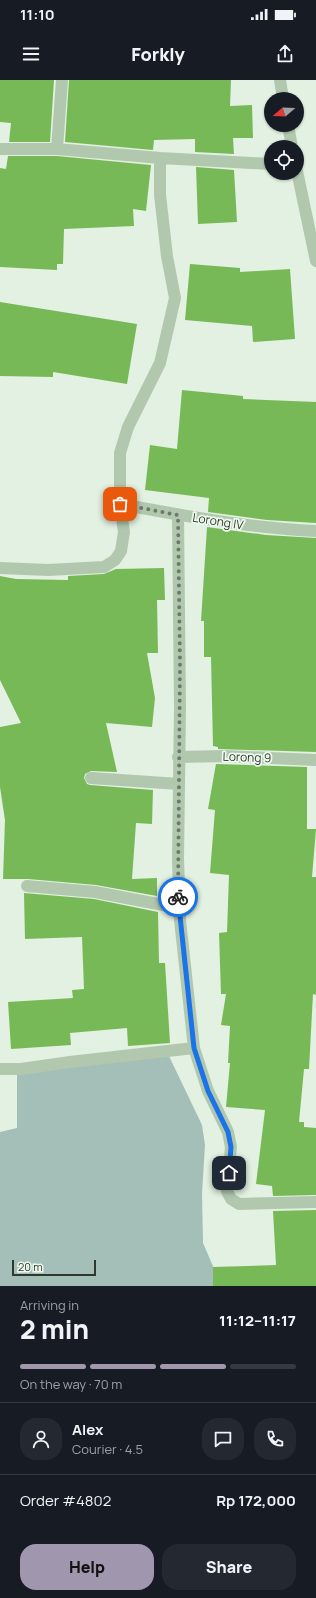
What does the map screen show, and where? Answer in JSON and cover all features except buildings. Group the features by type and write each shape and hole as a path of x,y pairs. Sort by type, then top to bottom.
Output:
{"street":[{"path":"56,149 62,80"},
{"path":"280,80 282,92"},
{"path":"0,149 56,149 160,158 264,164"},
{"path":"0,568 48,570 104,567 115,560 121,551 124,532 120,504 120,453 128,426 160,363 175,298 167,256 160,196 160,158"},
{"path":"299,180 316,261"},
{"name":"Lorong IV","path":"120,504 224,523 316,531"},
{"path":"178,515 180,664 178,757 179,908 194,1048 208,1091 228,1132 231,1147 227,1191 231,1199 239,1204 316,1202"},
{"name":"Lorong 9","path":"178,757 224,756 316,760"},
{"path":"91,778 179,784"},
{"path":"26,886 95,892 179,908"},
{"path":"0,1069 21,1070 70,1062 194,1048"}],"shaded area":[{"path":"168,1054 202,1125 205,1145 202,1194 203,1243 219,1280 220,1286 0,1286 0,1132 17,1128 17,1071"}],"way so far":[{"path":"120,504 178,515 180,664 180,729 178,757 178,897"}],"route":[{"path":"178,897 194,1048 208,1091 228,1132 231,1147 229,1173"}]}
